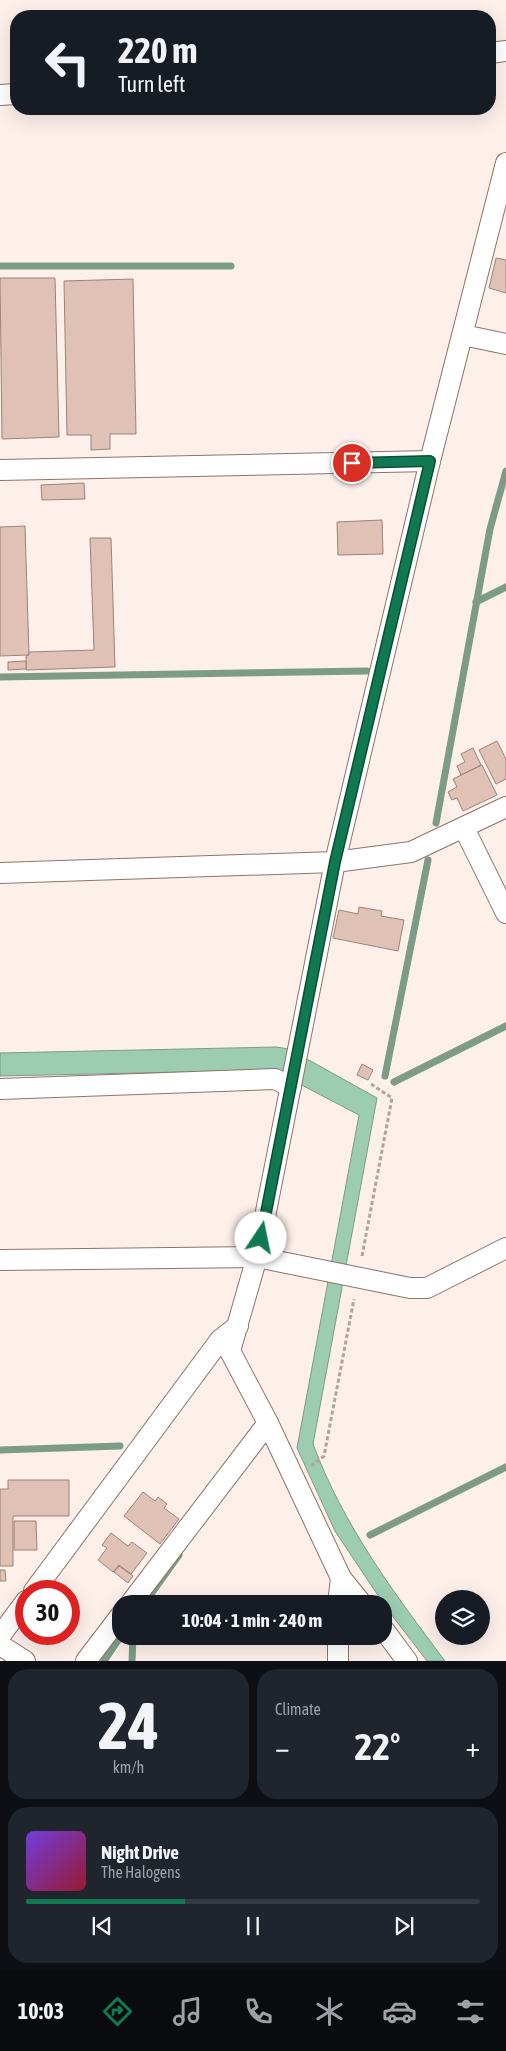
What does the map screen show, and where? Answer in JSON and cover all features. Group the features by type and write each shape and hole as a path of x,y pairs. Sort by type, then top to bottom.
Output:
{"street":[{"path":"355,1595 341,1578 268,1423 230,1351 257,1257 335,862 430,461 506,163"},
{"path":"463,335 506,344"},
{"path":"0,470 430,461"},
{"path":"0,873 335,862 411,852 506,808"},
{"path":"464,828 506,913"},
{"path":"0,1089 275,1079 291,1087"},
{"path":"0,1260 257,1257 410,1288 427,1288 506,1248"},
{"path":"42,1580 220,1340 239,1325"},
{"path":"137,1595 268,1423"},
{"path":"339,1595 341,1578"},
{"path":"0,1636 15,1616"},
{"path":"86,1661 112,1627"},
{"path":"392,1641 407,1661"},
{"path":"0,1645 25,1661"},
{"path":"338,1645 338,1661"}],"shaded area":[{"path":"276,1047 289,1049 377,1098 313,1444 339,1503 371,1557 445,1661 427,1661 392,1616 392,1595 378,1595 335,1531 297,1448 359,1115 273,1070 0,1076 0,1053"}],"building":[{"path":"496,258 506,260 506,293 489,288"},
{"path":"0,278 55,278 59,437 2,439"},
{"path":"133,279 136,434 110,434 110,449 91,450 91,435 67,435 64,281"},
{"path":"84,483 85,499 42,500 41,485"},
{"path":"382,520 383,554 338,555 337,522"},
{"path":"25,526 29,655 0,656 0,527"},
{"path":"90,538 111,538 115,667 26,670 26,656 29,655 29,652 94,650"},
{"path":"26,661 26,669 8,670 8,662"},
{"path":"497,741 506,759 506,779 496,784 479,750"},
{"path":"473,748 481,765 461,775 457,766 465,762 461,754"},
{"path":"482,765 497,795 463,811 457,798 452,800 448,792 457,787 453,779"},
{"path":"359,907 382,911 381,916 404,920 398,951 333,938 339,910 358,914"},
{"path":"362,1064 373,1070 368,1080 357,1075"},
{"path":"8,1480 69,1480 69,1516 13,1516 13,1566 0,1566 0,1489 8,1489"},
{"path":"143,1492 155,1501 158,1497 167,1504 164,1508 179,1519 160,1544 124,1516"},
{"path":"14,1521 36,1521 37,1550 14,1550"},
{"path":"111,1533 128,1546 132,1542 147,1553 131,1574 119,1565 113,1572 98,1560 107,1548 102,1545"},
{"path":"119,1566 133,1576 128,1583 114,1572"},
{"path":"0,1570 5,1570 6,1581 0,1581"}],"waterway":[{"path":"0,266 231,266"},
{"path":"436,823 490,529 506,471"},
{"path":"476,602 506,587"},
{"path":"0,677 367,671"},
{"path":"385,1076 428,860"},
{"path":"394,1082 506,1026"},
{"path":"0,1450 120,1446"},
{"path":"370,1535 506,1467"},
{"path":"150,1595 179,1555"},
{"path":"104,1661 115,1645"},
{"path":"132,1661 133,1645"}],"route":[{"path":"261,1238 335,862 430,461 352,463"}]}
